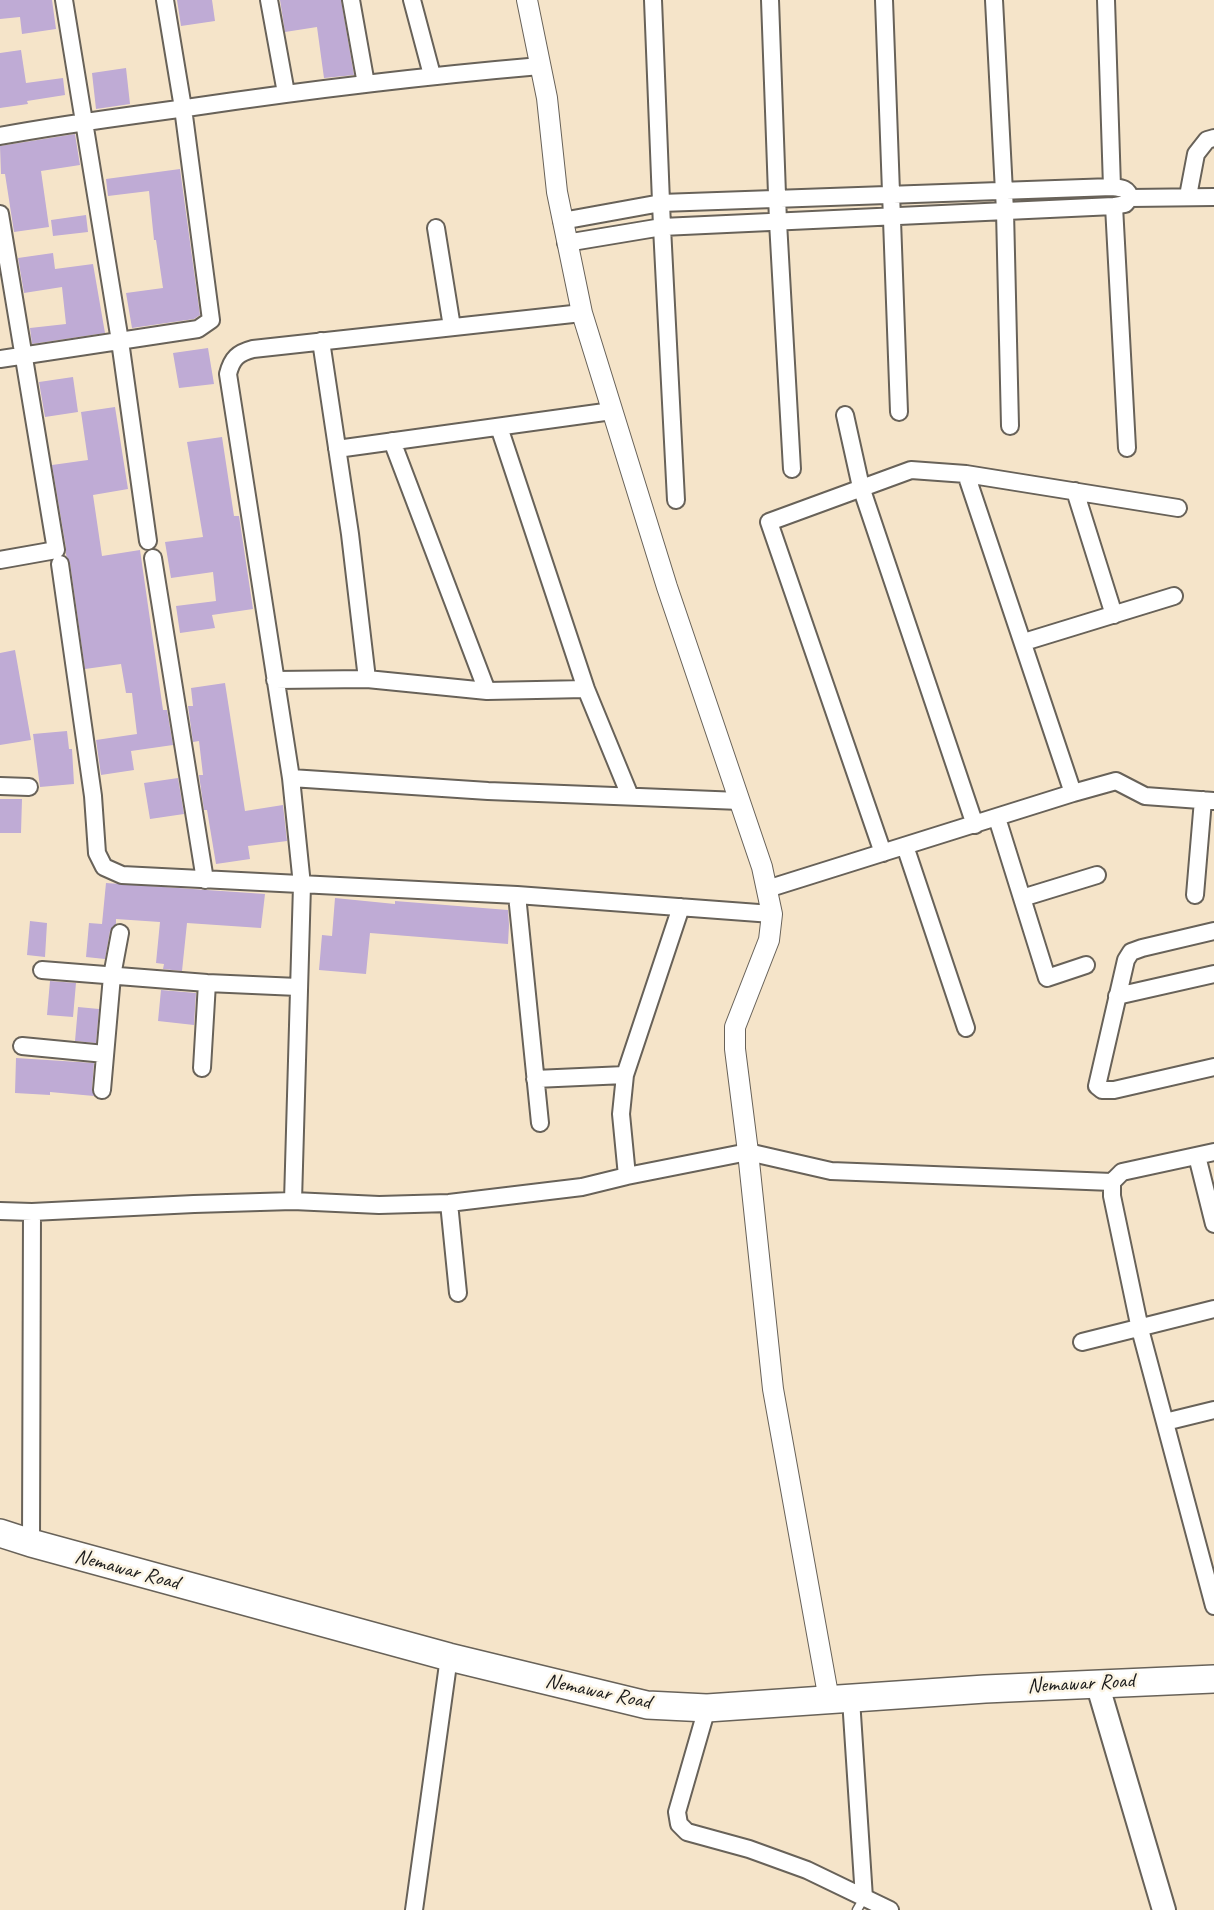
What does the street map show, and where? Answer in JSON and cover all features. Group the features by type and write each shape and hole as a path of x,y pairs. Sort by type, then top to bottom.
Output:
{"highway":[{"name":"Nemawar Road","path":"0,1533 449,1657 647,1705 707,1708 1097,1683 1214,1679"}],"main road":[{"path":"1097,1683 1164,1910"}],"street":[{"path":"64,0 120,341 148,541"},
{"path":"0,359 198,329 211,320 183,108 165,0"},
{"path":"269,0 286,93"},
{"path":"351,0 366,84"},
{"path":"412,0 432,75"},
{"path":"527,0 547,98 562,221 582,313 667,587 762,867 772,914 769,940 735,1027 735,1049 773,1389 840,1700 861,1904"},
{"path":"653,0 676,500"},
{"path":"770,0 778,222 792,469"},
{"path":"884,0 899,412"},
{"path":"994,0 1005,211 1010,426"},
{"path":"1106,0 1112,187"},
{"path":"0,136 85,121 286,93 432,75 540,66"},
{"path":"1188,196 1196,154 1207,140 1214,138"},
{"path":"562,221 661,203 1112,187 1123,188 1129,193 1130,198 1129,202 1114,206 662,226 566,243"},
{"path":"1130,198 1214,196"},
{"path":"1114,206 1127,448"},
{"path":"0,214 56,550 0,560"},
{"path":"436,228 452,327"},
{"path":"293,1201 302,885 291,778 228,374 231,363 240,352 253,349 582,313"},
{"path":"321,341 350,534 367,679"},
{"path":"338,449 612,411"},
{"path":"845,416 861,487 975,825"},
{"path":"499,427 586,688 630,796"},
{"path":"392,441 487,691"},
{"path":"883,853 769,522 911,470 966,474 1178,508"},
{"path":"966,474 1073,793"},
{"path":"1075,491 1114,615"},
{"path":"153,558 205,879"},
{"path":"60,564 93,796 97,853 104,867 122,874 517,895 772,914"},
{"path":"1024,642 1174,596"},
{"path":"275,680 367,679 487,691 586,688"},
{"path":"291,778 488,790 740,801"},
{"path":"767,889 1116,781 1145,796 1208,801 1196,895"},
{"path":"0,786 29,787"},
{"path":"997,818 1047,978 1086,966"},
{"path":"905,846 966,1028"},
{"path":"1022,898 1097,875"},
{"path":"517,895 540,1123"},
{"path":"627,1176 621,1114 625,1075 681,907"},
{"path":"1214,931 1131,952 1126,960 1097,1086 1102,1090 1114,1090 1214,1067"},
{"path":"102,1090 112,976 120,933"},
{"path":"42,970 207,983 298,987"},
{"path":"1117,996 1214,974"},
{"path":"202,1068 207,983"},
{"path":"22,1046 105,1054"},
{"path":"535,1079 625,1075"},
{"path":"0,1211 32,1212 293,1201 379,1205 449,1203 582,1187 748,1152 831,1171 1112,1182"},
{"path":"1214,1152 1122,1172 1112,1182 1112,1196 1140,1329 1214,1606"},
{"path":"1197,1156 1214,1224"},
{"path":"449,1203 458,1293"},
{"path":"31,1543 32,1212"},
{"path":"1082,1342 1214,1309"},
{"path":"1165,1422 1214,1410"},
{"path":"414,1910 449,1657"},
{"path":"707,1708 677,1812 680,1824 687,1833 748,1849 807,1870 861,1904 890,1910"}],"building":[{"path":"0,0 52,0 56,29 22,34 20,17 0,19"},
{"path":"177,0 212,0 215,21 181,26"},
{"path":"280,0 341,0 354,75 324,78 317,27 285,32"},
{"path":"21,50 26,83 63,78 65,95 0,108 0,53"},
{"path":"126,68 130,104 96,109 92,73"},
{"path":"75,134 80,165 41,171 49,227 14,232 5,174 1,174 0,146"},
{"path":"180,169 200,315 194,319 132,328 126,293 163,288 156,240 154,240 149,191 108,196 106,179"},
{"path":"86,215 88,232 53,236 51,220"},
{"path":"53,253 55,269 93,264 105,333 32,344 30,328 66,324 62,287 24,293 18,258"},
{"path":"208,348 214,384 179,388 173,353"},
{"path":"73,377 78,412 45,417 39,382"},
{"path":"115,407 128,489 93,495 102,556 140,550 163,710 167,710 173,745 131,751 134,770 101,775 96,740 137,734 132,693 126,693 121,664 85,669 70,563 66,555 52,465 88,460 81,412"},
{"path":"222,437 234,516 239,516 253,609 212,615 215,628 180,633 176,606 216,601 213,572 171,578 165,542 203,537 187,442"},
{"path":"15,650 31,740 0,745 0,653"},
{"path":"225,683 245,811 283,805 287,841 248,846 250,859 216,864 199,775 203,775 199,741 193,742 188,706 193,706 191,688"},
{"path":"67,731 69,749 72,749 74,784 40,787 33,734"},
{"path":"178,778 184,814 150,819 144,783"},
{"path":"0,799 22,799 21,833 0,833"},
{"path":"106,883 265,894 261,928 187,923 182,971 163,969 164,964 156,963 160,922 116,919 116,924 110,931 105,959 86,957 89,923 102,924"},
{"path":"335,898 395,904 395,901 508,910 508,944 370,933 366,974 319,970 322,935 332,936"},
{"path":"30,921 47,923 45,957 27,955"},
{"path":"50,981 76,983 73,1017 47,1015"},
{"path":"161,990 196,993 194,1025 158,1021"},
{"path":"78,1007 99,1009 96,1043 75,1041"},
{"path":"16,1058 94,1063 92,1089 94,1096 50,1092 50,1095 15,1093"}]}
